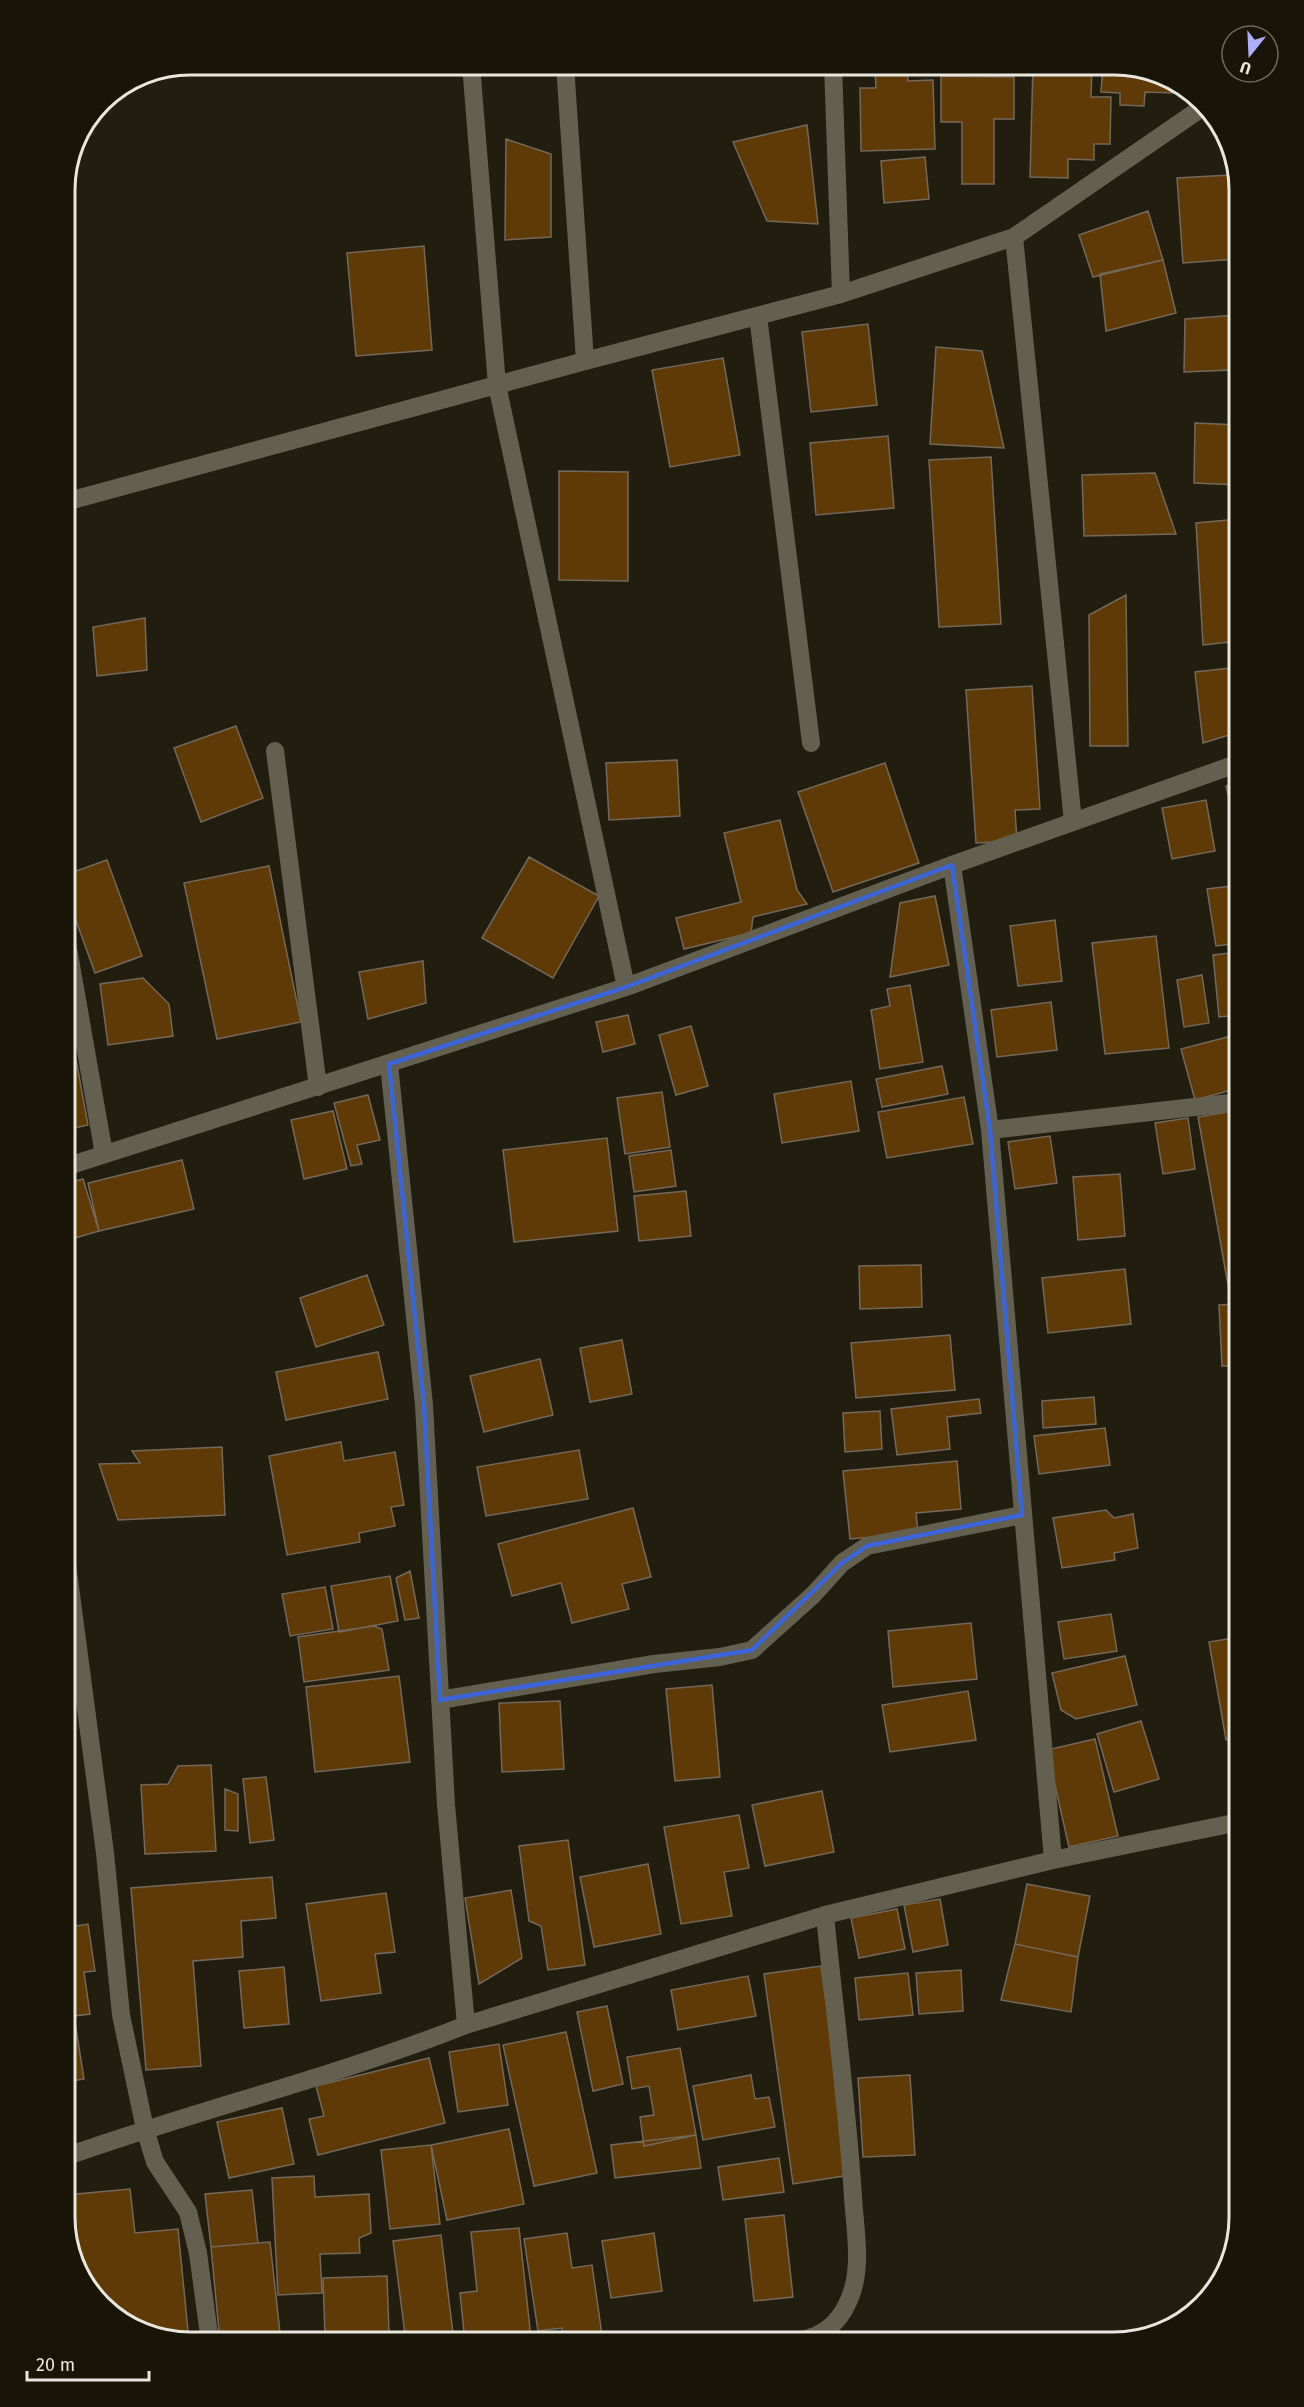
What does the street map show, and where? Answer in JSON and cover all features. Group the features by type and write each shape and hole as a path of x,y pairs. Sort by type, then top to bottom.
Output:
{"street":[{"path":"472,75 497,385 626,987"},
{"path":"566,75 585,361"},
{"path":"834,75 842,294"},
{"path":"75,499 842,294 1014,237 1197,111"},
{"path":"1014,237 1073,822"},
{"path":"758,316 811,743"},
{"path":"275,751 318,1088"},
{"path":"75,1164 318,1088 626,987 952,865 1229,767"},
{"path":"952,865 990,1130 1053,1860"},
{"path":"75,988 104,1154"},
{"path":"389,1064 424,1405 446,1805 466,2025"},
{"path":"990,1130 1229,1103"},
{"path":"440,1700 654,1664 720,1657 752,1650 813,1595 842,1563 867,1546 1022,1515"},
{"path":"75,1625 105,1852 121,2015 145,2129 155,2162 188,2212 198,2253 209,2332"},
{"path":"75,2153 145,2129 414,2046 466,2025 825,1915 1053,1860 1229,1824"},
{"path":"824,2332 830,2329 849,2301 857,2268 851,2166 825,1915"}],"highlighted area":[{"path":"952,865 990,1130 1022,1515 867,1546 842,1563 752,1650 440,1700 424,1405 389,1064 626,987"}],"building":[{"path":"875,75 908,75 908,81 933,80 935,149 861,151 860,88 876,88"},
{"path":"1033,75 1092,75 1091,97 1111,97 1110,144 1094,144 1094,160 1068,159 1068,178 1030,177"},
{"path":"1102,75 1121,75 1143,79 1174,92 1145,92 1144,106 1120,105 1120,93 1101,92"},
{"path":"941,76 1014,77 1014,119 994,119 994,184 962,184 962,122 941,122"},
{"path":"807,125 818,224 767,221 733,142"},
{"path":"506,139 551,154 551,237 505,240"},
{"path":"925,157 929,199 884,203 881,161"},
{"path":"1228,175 1229,260 1183,263 1177,178"},
{"path":"1148,211 1163,260 1093,277 1079,235"},
{"path":"424,246 432,350 356,356 347,253"},
{"path":"1163,260 1176,313 1106,331 1100,274"},
{"path":"1229,316 1229,370 1184,372 1185,319"},
{"path":"868,324 877,405 811,412 802,332"},
{"path":"936,347 982,351 1004,448 930,444"},
{"path":"723,358 740,455 670,467 652,370"},
{"path":"1195,423 1229,425 1229,485 1194,483"},
{"path":"888,436 894,508 816,515 810,443"},
{"path":"991,457 1001,624 939,627 929,460"},
{"path":"559,471 628,472 628,581 559,580"},
{"path":"1155,473 1176,534 1084,536 1082,475"},
{"path":"1229,520 1229,642 1203,645 1196,523"},
{"path":"1126,595 1128,746 1090,746 1089,615"},
{"path":"145,618 147,670 97,676 93,627"},
{"path":"1229,668 1229,735 1203,743 1195,672"},
{"path":"1032,686 1040,809 1015,810 1017,841 976,843 966,690"},
{"path":"236,726 263,798 201,822 174,748"},
{"path":"677,760 680,816 609,820 606,763"},
{"path":"885,763 919,863 833,892 798,792"},
{"path":"1206,800 1215,851 1172,859 1162,808"},
{"path":"780,820 797,890 807,904 753,917 751,933 684,949 676,918 741,902 724,833"},
{"path":"529,857 599,896 553,978 482,938"},
{"path":"107,860 142,956 95,973 75,918 75,871"},
{"path":"269,866 301,1022 217,1039 184,883"},
{"path":"1229,886 1229,944 1216,946 1207,889"},
{"path":"935,896 949,965 890,977 900,903"},
{"path":"1055,920 1062,981 1018,986 1010,926"},
{"path":"1156,936 1169,1048 1105,1054 1092,943"},
{"path":"1229,953 1229,1016 1219,1017 1213,955"},
{"path":"423,961 426,1003 368,1019 359,972"},
{"path":"1202,975 1209,1023 1184,1027 1177,980"},
{"path":"143,978 169,1004 173,1036 108,1045 100,984"},
{"path":"910,985 923,1062 880,1069 871,1010 890,1006 887,989"},
{"path":"1051,1002 1057,1050 997,1057 991,1010"},
{"path":"628,1015 635,1044 603,1052 596,1022"},
{"path":"691,1026 708,1086 676,1095 659,1035"},
{"path":"1229,1037 1229,1091 1195,1100 1181,1049"},
{"path":"75,1054 88,1125 75,1128"},
{"path":"942,1066 948,1094 882,1107 876,1079"},
{"path":"851,1081 859,1131 782,1143 774,1094"},
{"path":"662,1092 670,1147 625,1154 617,1098"},
{"path":"368,1095 380,1140 357,1145 362,1164 351,1166 334,1103"},
{"path":"964,1097 973,1144 887,1158 878,1112"},
{"path":"333,1111 347,1169 304,1179 291,1120"},
{"path":"1229,1112 1229,1290 1198,1117"},
{"path":"1188,1118 1195,1169 1163,1174 1155,1123"},
{"path":"1050,1136 1057,1183 1015,1189 1008,1142"},
{"path":"607,1138 618,1231 514,1242 503,1150"},
{"path":"671,1150 676,1186 634,1192 629,1156"},
{"path":"182,1160 194,1209 99,1231 88,1183"},
{"path":"1120,1174 1125,1236 1078,1240 1073,1177"},
{"path":"83,1179 99,1231 75,1238 75,1181"},
{"path":"686,1191 691,1236 639,1241 634,1196"},
{"path":"921,1265 922,1307 860,1309 859,1266"},
{"path":"1125,1269 1131,1324 1048,1333 1042,1278"},
{"path":"367,1275 384,1325 316,1347 300,1298"},
{"path":"1229,1304 1229,1366 1222,1366 1219,1305"},
{"path":"950,1335 955,1390 856,1398 851,1343"},
{"path":"622,1340 632,1394 590,1402 580,1348"},
{"path":"378,1352 388,1399 286,1420 276,1372"},
{"path":"540,1359 553,1415 484,1432 470,1376"},
{"path":"1094,1397 1096,1424 1043,1428 1042,1401"},
{"path":"979,1399 981,1413 947,1417 950,1449 897,1455 891,1409"},
{"path":"880,1411 882,1449 845,1452 843,1413"},
{"path":"1105,1428 1110,1465 1039,1474 1034,1436"},
{"path":"341,1442 344,1461 395,1452 404,1505 391,1507 395,1526 359,1533 360,1542 287,1555 269,1456"},
{"path":"222,1447 225,1515 118,1520 99,1464 140,1463 132,1451"},
{"path":"579,1450 588,1499 486,1516 477,1467"},
{"path":"957,1461 961,1509 916,1513 918,1533 850,1539 843,1471"},
{"path":"633,1508 651,1577 622,1584 629,1609 572,1623 561,1583 512,1596 498,1544"},
{"path":"1106,1510 1114,1518 1133,1514 1138,1548 1114,1553 1115,1560 1062,1568 1053,1518"},
{"path":"410,1571 419,1618 405,1620 396,1578"},
{"path":"390,1576 398,1621 339,1632 331,1586"},
{"path":"325,1587 333,1629 290,1636 282,1594"},
{"path":"1111,1614 1117,1651 1064,1659 1058,1622"},
{"path":"971,1623 977,1679 893,1687 888,1631"},
{"path":"374,1626 382,1629 389,1670 304,1682 298,1637"},
{"path":"1229,1639 1229,1740 1226,1740 1209,1642"},
{"path":"1125,1656 1137,1705 1076,1719 1061,1710 1052,1673"},
{"path":"399,1676 410,1762 315,1772 306,1687"},
{"path":"712,1685 720,1777 675,1781 666,1689"},
{"path":"968,1691 976,1740 890,1752 882,1705"},
{"path":"560,1701 564,1769 502,1772 499,1703"},
{"path":"1141,1721 1159,1779 1114,1792 1097,1734"},
{"path":"1095,1739 1118,1836 1069,1847 1047,1750"},
{"path":"211,1765 216,1851 145,1854 141,1785 168,1784 178,1766"},
{"path":"266,1777 274,1840 250,1843 243,1779"},
{"path":"225,1789 238,1794 238,1831 225,1830"},
{"path":"822,1791 834,1852 765,1866 752,1805"},
{"path":"739,1815 749,1868 724,1872 732,1916 681,1924 664,1827"},
{"path":"568,1840 585,1965 548,1970 541,1926 529,1921 519,1846"},
{"path":"648,1864 661,1934 594,1947 580,1877"},
{"path":"272,1877 276,1918 241,1921 243,1957 193,1961 201,2066 146,2070 131,1888"},
{"path":"1027,1884 1090,1896 1078,1957 1015,1944"},
{"path":"511,1890 522,1958 479,1984 465,1898"},
{"path":"386,1893 395,1952 375,1954 381,1993 321,2001 306,1904"},
{"path":"940,1899 948,1945 913,1952 904,1905"},
{"path":"897,1909 905,1949 859,1958 851,1918"},
{"path":"88,1924 95,1971 84,1972 90,2014 75,2016 75,1926"},
{"path":"1015,1944 1078,1957 1071,2012 1001,2000"},
{"path":"821,1966 850,2175 793,2184 764,1974"},
{"path":"284,1967 289,2024 244,2028 239,1971"},
{"path":"961,1970 963,2011 919,2014 916,1973"},
{"path":"908,1973 913,2015 859,2020 855,1978"},
{"path":"748,1976 756,2016 678,2030 671,1990"},
{"path":"607,2006 623,2084 593,2091 577,2012"},
{"path":"75,2022 84,2079 75,2080"},
{"path":"566,2032 597,2173 534,2186 503,2045"},
{"path":"499,2044 508,2105 458,2112 449,2052"},
{"path":"680,2048 696,2135 644,2146 640,2117 654,2115 649,2086 632,2089 627,2057"},
{"path":"429,2058 445,2123 318,2155 309,2119 324,2116 316,2086"},
{"path":"751,2075 755,2099 769,2097 775,2127 703,2140 693,2086"},
{"path":"910,2075 915,2155 863,2157 858,2078"},
{"path":"282,2108 294,2164 229,2178 217,2122"},
{"path":"509,2129 524,2204 447,2220 431,2145"},
{"path":"696,2135 701,2168 615,2178 611,2145"},
{"path":"431,2145 440,2224 390,2229 381,2150"},
{"path":"779,2158 784,2192 723,2200 718,2167"},
{"path":"314,2176 315,2197 369,2194 371,2233 359,2238 360,2253 320,2254 322,2293 278,2295 272,2178"},
{"path":"130,2189 135,2233 178,2229 188,2332 153,2326 133,2317 120,2308 99,2287 84,2261 77,2239 75,2194"},
{"path":"252,2190 258,2243 211,2247 205,2194"},
{"path":"784,2215 793,2297 754,2301 745,2219"},
{"path":"519,2228 530,2332 464,2332 460,2293 477,2291 471,2232"},
{"path":"567,2233 572,2268 592,2265 602,2332 563,2332 562,2328 538,2331 524,2239"},
{"path":"654,2233 662,2291 611,2298 602,2241"},
{"path":"441,2235 453,2332 405,2332 393,2241"},
{"path":"270,2242 280,2332 219,2332 211,2247"},
{"path":"387,2276 389,2332 325,2332 323,2278"}]}
